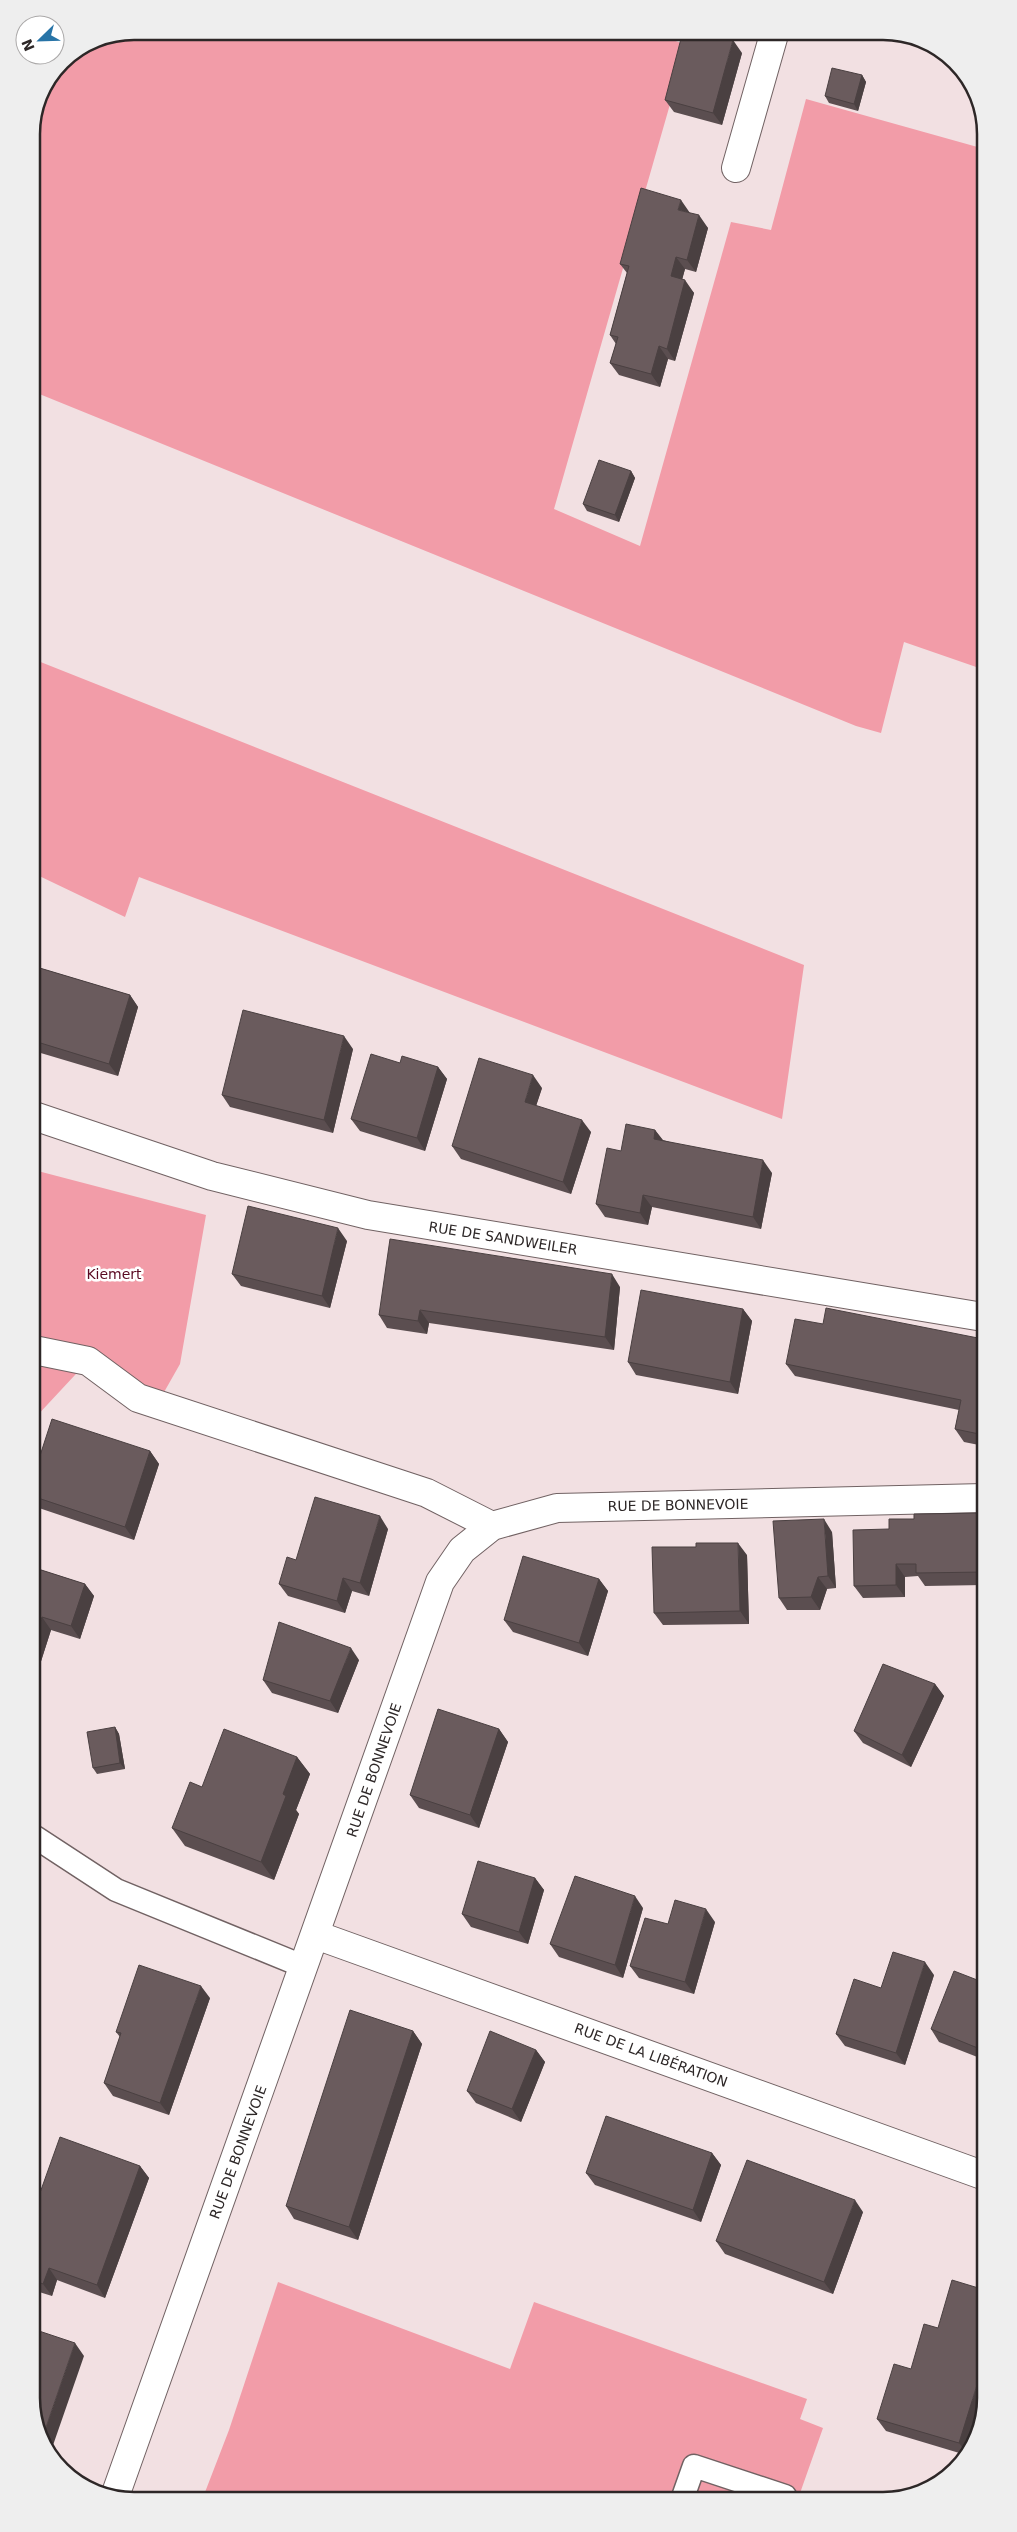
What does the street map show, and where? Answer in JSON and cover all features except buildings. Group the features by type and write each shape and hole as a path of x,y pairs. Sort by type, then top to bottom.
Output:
{"main road":[{"path":"736,168 773,40"},
{"name":"RUE DE SANDWEILER","path":"40,1118 212,1176 368,1215 977,1316"},
{"path":"40,1351 88,1361 138,1398 427,1493 492,1526"},
{"name":"RUE DE BONNEVOIE","path":"117,2490 305,1967 440,1582 462,1550 492,1526 557,1508 977,1498"},
{"name":"RUE DE LA LIBÉRATION","path":"316,1935 977,2173"}],"lane":[{"path":"40,1840 116,1890 305,1967"},
{"path":"686,2492 694,2466 773,2492"}],"green space":[{"path":"128,40 673,40 687,45 554,509 640,546 731,222 771,230 806,99 977,147 977,667 904,642 881,733 856,726 40,394 40,128 45,104 50,92 63,72 77,59 98,47"},
{"path":"40,662 804,965 782,1119 139,877 125,917 40,876"},
{"name":"Kiemert","path":"40,1172 206,1215 180,1364 159,1401 88,1361 40,1413"},
{"path":"278,2282 510,2369 534,2302 807,2399 800,2419 823,2428 800,2492 205,2492 229,2430"}]}
